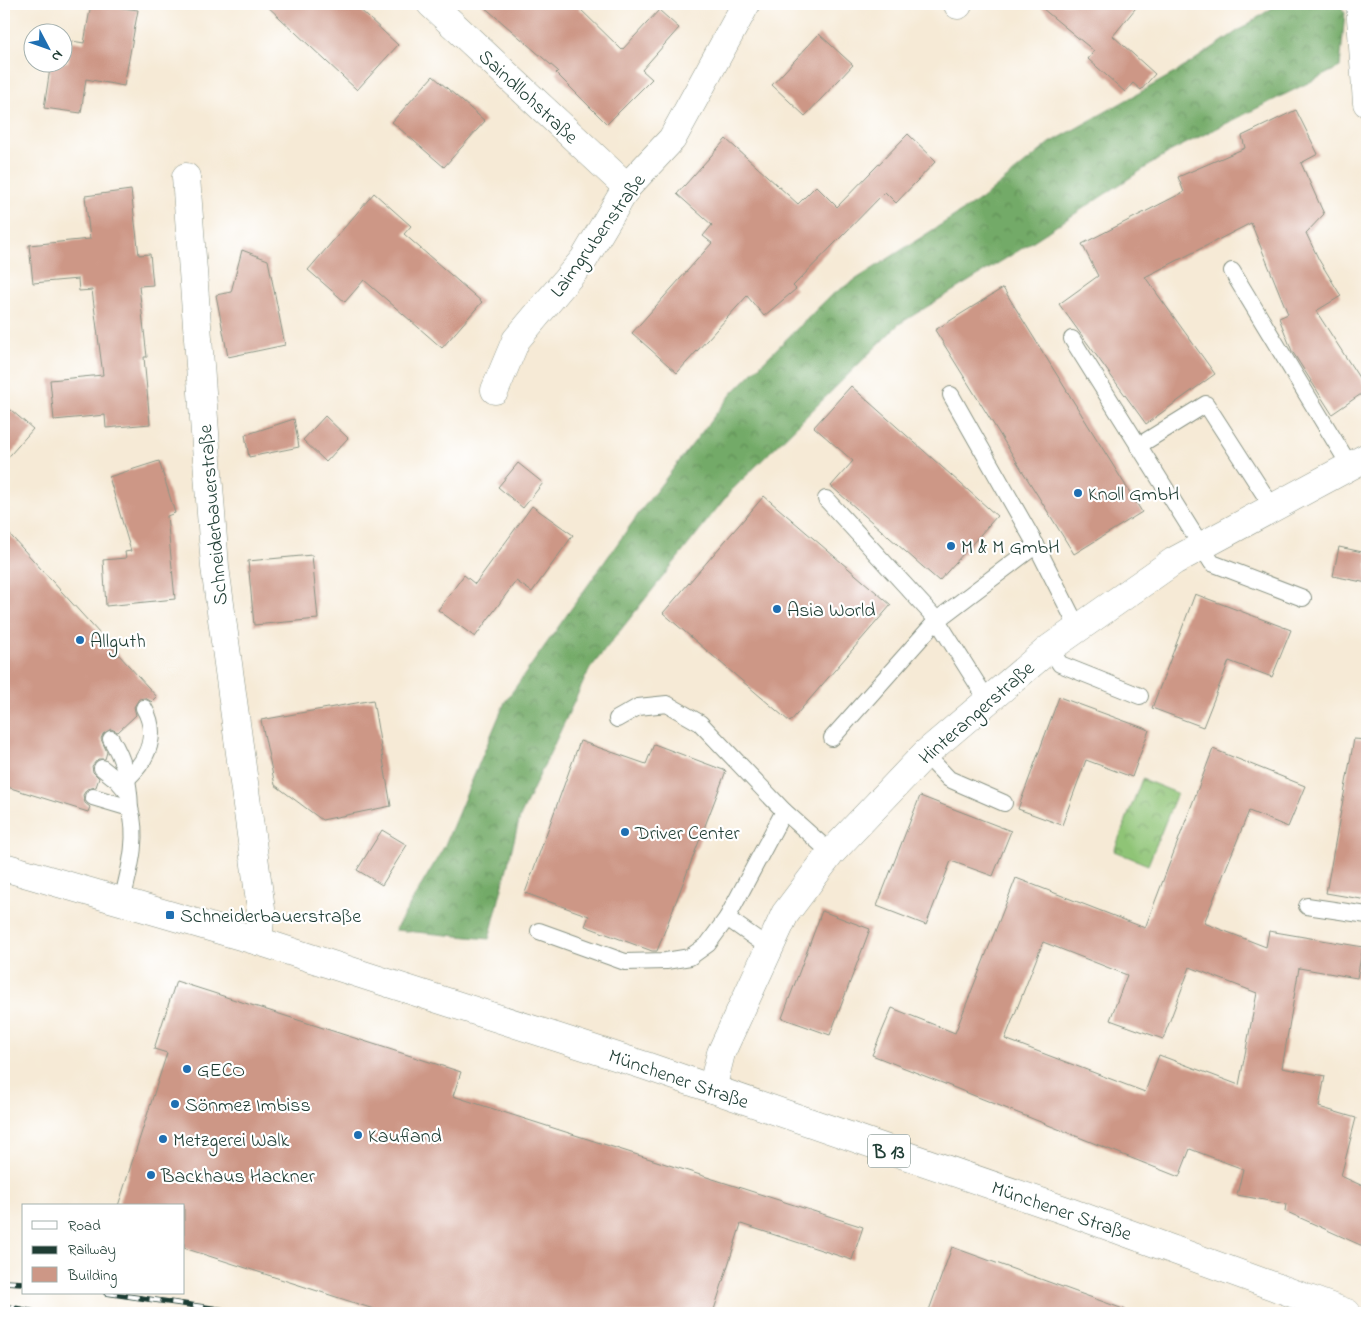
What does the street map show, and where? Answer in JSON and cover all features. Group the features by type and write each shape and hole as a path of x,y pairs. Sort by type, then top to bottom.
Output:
{"street":[{"name":"Saindllohstraße","path":"431,4 627,187"},
{"name":"Laimgrubenstraße","path":"495,390 516,340 584,259 627,187 672,139 746,4"},
{"path":"1360,4 1367,103"},
{"name":"Schneiderbauerstraße","path":"186,177 215,567 262,909 258,941"},
{"name":"Hinterangerstraße","path":"712,1089 721,1053 768,947 785,914 831,853 925,754 1050,648 1174,561 1359,461"},
{"name":"Münchener Straße","path":"4,867 258,941 712,1089 1067,1211 1347,1313"}],"lane":[{"path":"1232,271 1359,461"},
{"path":"1072,339 1200,547 1212,563 1303,598"},
{"path":"951,395 1036,545 1078,628"},
{"path":"1138,446 1206,404 1273,508"},
{"path":"826,500 937,620 988,702"},
{"path":"832,738 937,620 1036,545"},
{"path":"1050,648 1060,664 1140,696"},
{"path":"617,720 638,707 667,704 700,722 784,811 831,853"},
{"path":"129,794 152,737 151,720 144,708"},
{"path":"111,739 121,755 133,819 130,867 122,902"},
{"path":"925,754 949,779 1004,803"},
{"path":"102,768 117,780 129,794"},
{"path":"93,797 129,794"},
{"path":"539,931 625,962 666,961 690,957 708,944 727,918 784,811"},
{"path":"1307,906 1367,915"},
{"path":"727,918 768,947"}],"green space":[{"path":"1278,4 1339,4 1345,13 1340,67 1171,151 1018,251 899,324 730,492 589,670 520,817 489,939 395,930 444,847 505,702 642,509 733,392 830,296 984,197 1050,143 1178,71"},
{"path":"1142,779 1177,793 1148,865 1114,851"}],"building":[{"path":"91,4 138,10 124,86 86,79 81,113 44,108 49,72 72,72 72,41 84,43"},
{"path":"265,4 354,4 398,45 357,90"},
{"path":"481,4 575,4 622,50 659,10 679,28 642,70 652,79 607,124 556,73 558,71"},
{"path":"1037,4 1139,4 1113,36 1155,74 1141,90 1133,83 1125,92 1088,59 1094,51"},
{"path":"819,34 853,65 805,116 772,85"},
{"path":"433,76 485,121 444,167 392,122"},
{"path":"1296,110 1318,154 1301,163 1324,214 1306,233 1319,260 1341,296 1316,311 1367,390 1332,414 1292,351 1279,318 1288,314 1251,223 1145,277 1215,374 1146,424 1059,304 1098,276 1082,244 1184,192 1178,177 1245,148 1242,136"},
{"path":"908,134 936,161 896,203 885,192 793,286 796,289 764,316 747,296 677,373 632,333 712,243 703,236 712,225 677,194 726,139 798,204 816,186 837,207"},
{"path":"131,190 139,255 150,254 153,285 139,286 147,357 144,357 150,424 106,428 105,415 54,420 50,380 103,375 92,290 79,291 78,279 33,283 29,245 90,239 85,196"},
{"path":"374,193 411,226 404,234 482,302 442,348 364,280 345,302 308,270"},
{"path":"242,250 268,260 285,345 228,357 216,295 231,292"},
{"path":"1003,288 1142,512 1074,554 935,330"},
{"path":"851,386 997,516 939,581 831,486 853,461 814,427"},
{"path":"4,404 33,429 4,462"},
{"path":"325,416 348,438 326,462 303,440"},
{"path":"294,419 299,447 249,457 245,435"},
{"path":"159,461 175,513 167,516 175,599 106,606 103,560 126,558 125,552 131,551 109,477"},
{"path":"518,463 543,483 523,508 498,487"},
{"name":"Asia World","path":"764,496 891,605 790,722 663,613"},
{"path":"532,506 573,535 532,592 516,581 475,637 438,610 464,575 475,584"},
{"path":"4,528 157,697 152,702 145,698 139,699 134,707 136,715 118,732 111,729 103,734 101,739 107,752 105,759 98,759 92,766 93,772 99,778 96,787 87,789 83,795 85,803 90,807 88,812 4,786"},
{"path":"1339,547 1367,553 1367,583 1333,576"},
{"path":"312,555 318,619 254,625 248,561"},
{"path":"1195,594 1291,630 1272,677 1229,661 1203,727 1152,708"},
{"path":"1059,697 1149,730 1132,777 1086,760 1062,825 1018,809"},
{"path":"373,700 391,806 322,820 275,785 261,720"},
{"path":"1354,739 1367,740 1367,900 1326,893"},
{"name":"Driver Center","path":"580,741 646,764 654,744 726,771 657,951 652,951 585,926 589,916 525,893"},
{"path":"1213,749 1305,786 1288,827 1249,811 1204,923 1266,947 1269,931 1363,947 1357,978 1299,968 1282,1068 1325,1076 1319,1107 1356,1118 1341,1176 1367,1188 1367,1248 1285,1211 1286,1204 1237,1195 1243,1169 1190,1149 1179,1177 872,1055 892,1008 955,1033 1016,878 1145,928","holes":["1043,942 1127,975 1110,1020 1163,1039 1190,967 1257,993 1239,1085 1159,1055 1145,1092 1005,1039"]},
{"path":"920,796 1011,831 993,876 951,861 926,925 877,906"},
{"path":"382,830 407,845 382,885 357,870"},
{"path":"822,911 870,929 830,1035 782,1018"},
{"name":"Kaufland","path":"176,981 461,1072 453,1096 863,1227 852,1260 741,1224 713,1313 386,1313 185,1248 185,1204 119,1204 167,1053 154,1049"},
{"path":"952,1247 1126,1310 1126,1313 928,1313"}],"railway":[{"path":"4,1282 22,1283"},
{"path":"113,1294 246,1313"},
{"path":"4,1306 40,1313"}],"place":[{"name":"Knoll GmbH","path":"1078,493"},
{"name":"M & M GmbH","path":"951,546"},
{"name":"Asia World","path":"777,609"},
{"name":"Allguth","path":"80,640"},
{"name":"Driver Center","path":"625,832"},
{"name":"Schneiderbauerstraße","path":"170,915"},
{"name":"GECO","path":"187,1069"},
{"name":"Sönmez Imbiss","path":"175,1104"},
{"name":"Kaufland","path":"358,1135"},
{"name":"Metzgerei Walk","path":"163,1139"},
{"name":"Backhaus Hackner","path":"151,1175"}]}
